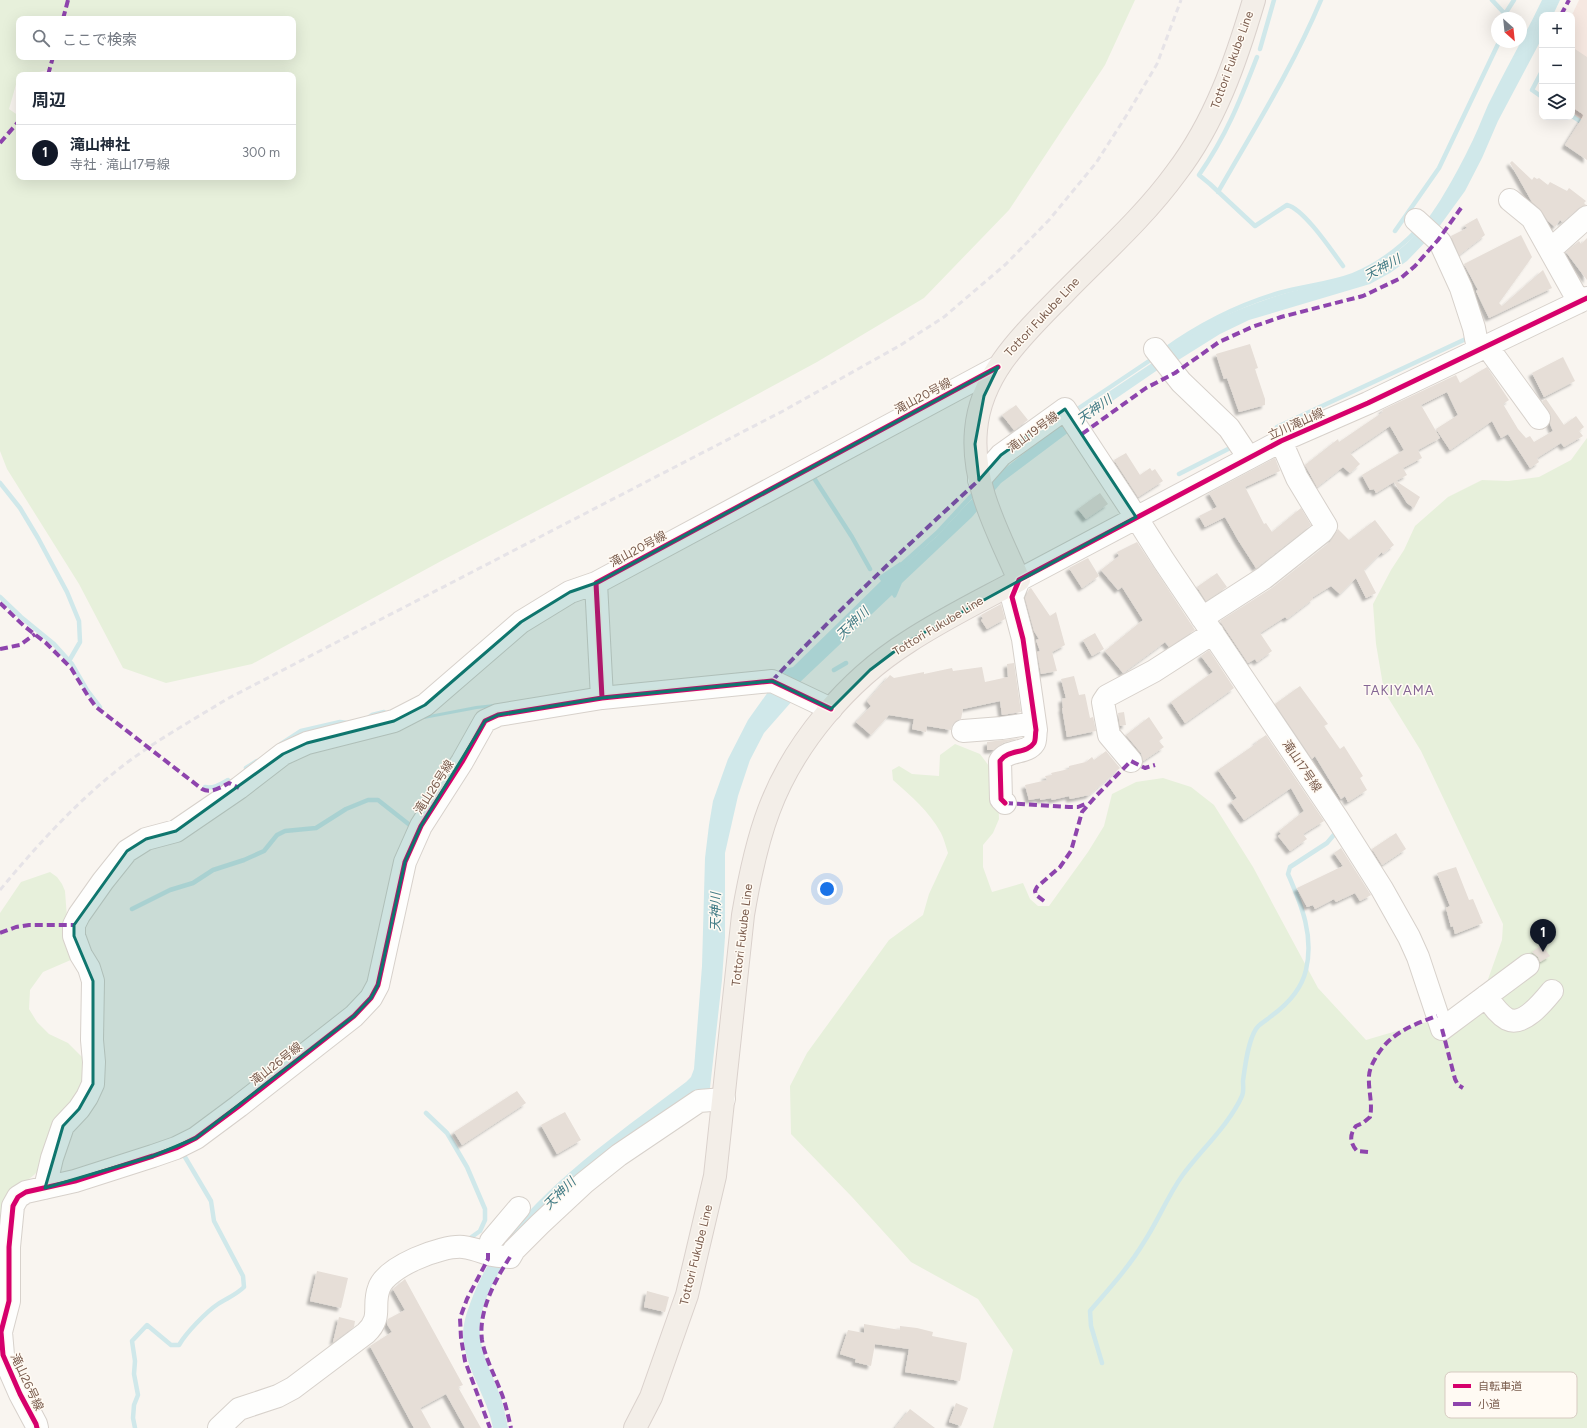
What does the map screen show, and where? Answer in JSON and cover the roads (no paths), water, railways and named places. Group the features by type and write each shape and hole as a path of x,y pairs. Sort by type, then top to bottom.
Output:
{"main road":[{"name":"Tottori Fukube Line","path":"635,1428 650,1397 687,1294 715,1176 743,915 747,888 761,833 769,809 782,780 803,745 831,709 870,670 908,642 1019,580 988,509 980,482 975,444 978,419 984,396 998,367 1026,333 1141,215 1180,169 1202,135 1223,91 1243,38 1254,0"}],"street":[{"path":"1510,200 1532,218 1550,250 1583,300"},
{"path":"1550,250 1587,217"},
{"path":"1424,226 1440,242 1461,288 1482,347 1539,418"},
{"name":"立川滝山線","path":"1019,580 1281,441 1368,403 1482,347 1583,300"},
{"path":"1155,349 1181,382 1229,428 1249,458"},
{"name":"滝山20号線","path":"45,1188 52,1158 64,1126 79,1109 93,1084 93,981 89,968 81,955 74,936 74,925 79,914 127,850 146,839 176,831 239,788 283,754 295,748 307,743 394,720 425,705 521,622 570,592 596,583 998,367"},
{"name":"滝山19号線","path":"980,482 1001,455 1065,409 1136,517"},
{"path":"1131,761 1109,735 1103,702 1107,696 1154,671 1264,578 1322,532 1326,526 1297,478 1281,441"},
{"name":"滝山17号線","path":"1136,517 1164,561 1334,812 1382,889 1409,937 1418,957 1442,1029 1486,996"},
{"path":"1005,802 1001,799 1000,761 1004,756 1029,748 1034,742 1035,723 1023,639 1012,597 1019,580"},
{"path":"596,583 602,698 775,682 831,709"},
{"name":"滝山26号線","path":"37,1428 3,1355 2,1332 9,1300 9,1247 13,1206 18,1197 26,1192 75,1181 153,1156 176,1148 196,1138 354,1016 371,998 378,985 405,862 421,826 462,762 485,722 498,715 602,698"},
{"path":"963,731 1002,728 1035,723"},
{"path":"1002,728 1007,755"},
{"path":"1528,965 1486,996 1501,1014 1514,1021 1523,1018 1552,991"},
{"path":"219,1428 239,1409 278,1396 293,1388 366,1333 373,1326 377,1310 376,1295 379,1286 383,1280 402,1266 426,1254 451,1247 462,1247 510,1257 514,1250 540,1224 584,1183 619,1155 699,1101 724,1100"},
{"path":"496,1255 491,1241 519,1208"}],"water":[{"name":"天神川","path":"1542,0 1560,0 1554,12 1539,12 1539,44 1498,121 1482,158 1465,191 1436,231 1407,261 1390,273 1370,284 1249,320 1220,334 1172,364 1162,367 1089,417 1001,483 972,517 902,583 896,597 894,598 892,595 798,684 793,700 764,733 750,760 738,796 725,853 725,937 722,980 710,1088 681,1108 505,1262 488,1295 481,1316 480,1327 482,1348 501,1398 508,1428 493,1428 472,1372 465,1348 463,1331 469,1306 489,1264 510,1233 536,1204 595,1151 691,1077 694,1069 702,966 705,858 713,801 728,759 748,720 768,692 559,699 477,709 424,719 424,716 476,706 766,674 793,667 881,581 878,577 900,562 904,565 936,537 1000,472 1065,421 1155,361 1183,339 1215,320 1249,306 1283,294 1336,282 1367,270 1382,262 1407,243 1424,224 1455,175 1473,141 1488,105 1518,48 1527,48 1527,31"}],"waterway":[{"path":"1260,49 1274,0"},
{"path":"1218,192 1286,74 1321,0"},
{"path":"1492,0 1503,12"},
{"path":"1506,12 1514,0"},
{"path":"1395,231 1439,168 1496,48"},
{"path":"1257,57 1232,118 1209,161 1199,175 1255,226 1287,205 1294,208 1317,231 1343,266"},
{"path":"1539,77 1532,90 1539,95"},
{"path":"1575,118 1587,126"},
{"name":"天神川","path":"1164,350 1205,324 1249,303 1297,288 1344,278 1362,271 1388,256 1418,229"},
{"path":"1277,427 1470,337"},
{"name":"天神川","path":"1073,412 1155,357"},
{"path":"1179,474 1234,446"},
{"path":"814,478 852,537 870,569"},
{"path":"0,483 20,508 38,538 67,592 79,621 80,642 69,661"},
{"path":"899,567 937,533 976,491"},
{"path":"0,597 21,617 54,644 72,664 87,690 100,707"},
{"path":"834,670 846,663"},
{"path":"368,718 372,715 384,712"},
{"path":"281,744 301,731 340,722 348,723"},
{"path":"246,768 257,761"},
{"path":"205,787 214,787 228,780"},
{"path":"132,909 170,890 193,883 213,870 244,860 264,851 277,835 285,831 316,828 346,809 368,800 378,800 411,826"},
{"path":"1102,1363 1091,1326 1090,1311 1132,1260 1149,1234 1182,1176 1230,1117 1236,1107 1243,1094 1243,1081 1247,1054 1256,1029 1288,1002 1301,985 1304,978 1308,957 1308,933 1302,909 1288,874 1290,867 1327,843 1338,830"},
{"path":"426,1113 447,1133 467,1167 485,1209 485,1220 480,1231 466,1241"},
{"path":"135,1428 133,1418 134,1405 138,1395 134,1374 135,1361 132,1341 147,1325 171,1345 179,1345 202,1317 218,1304 244,1287 243,1276 214,1221 211,1201 182,1152"}],"railway":[{"path":"0,890 52,830 80,802 124,765 182,726 227,699 783,411 899,346 944,317 1006,264 1049,220 1096,163 1157,64 1181,0"}],"place":[{"name":"滝山神社","path":"1543,952"}],"district":[{"name":"TAKIYAMA","path":"1399,690"}]}
